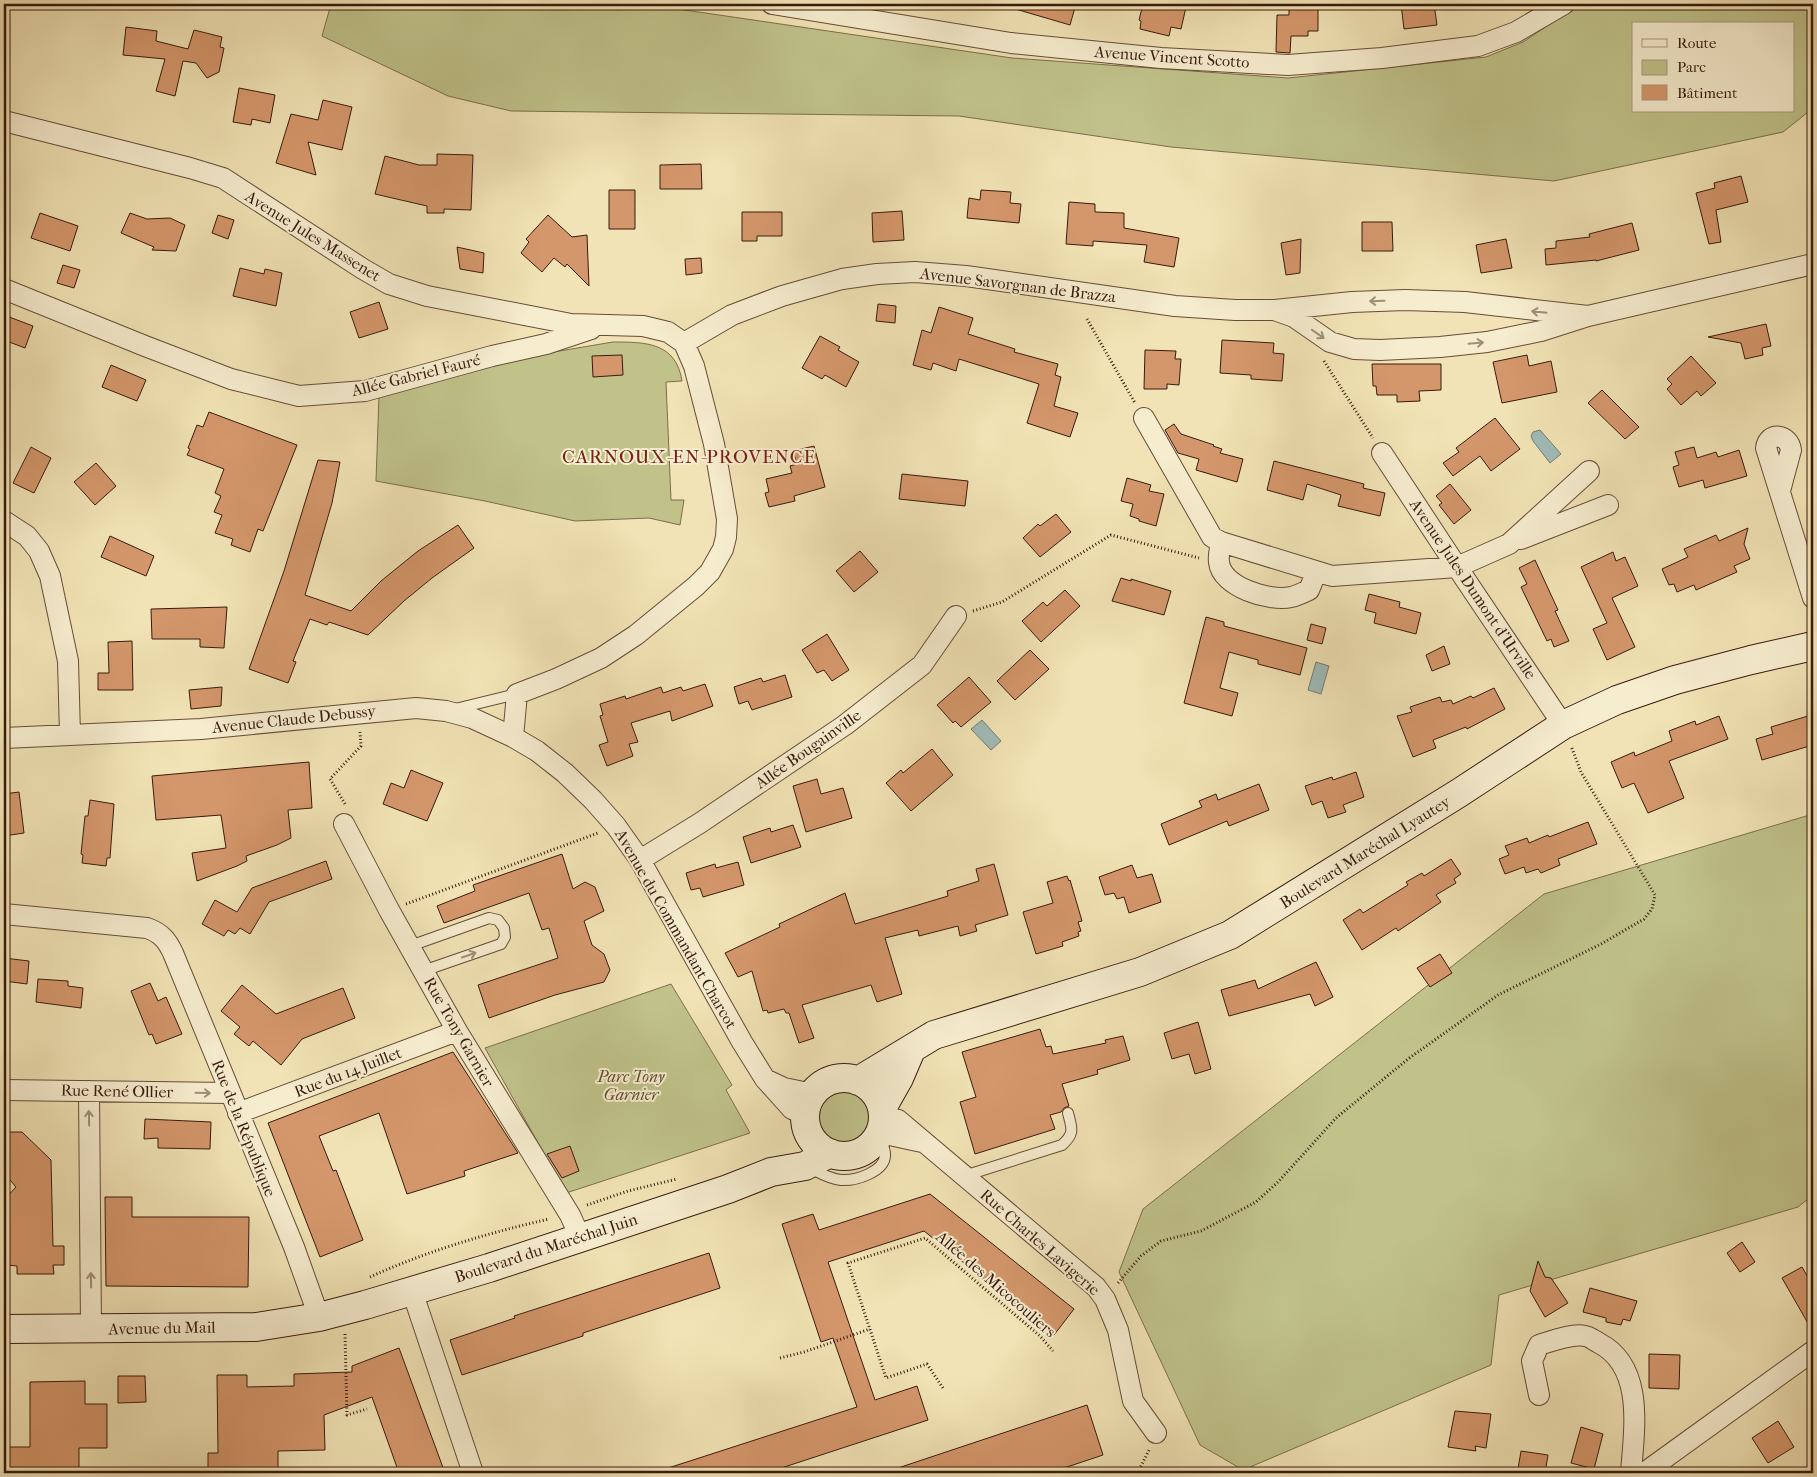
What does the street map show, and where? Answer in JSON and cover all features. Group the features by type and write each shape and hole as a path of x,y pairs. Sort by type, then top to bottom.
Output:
{"main road":[{"name":"Boulevard Maréchal Lyautey","path":"858,1081 934,1035 1140,972 1230,935 1563,725 1616,700 1675,680 1813,646"},
{"path":"808,1112 811,1138 819,1147 841,1156 863,1152 872,1144 911,1050"},
{"path":"771,1172 789,1151 822,1085 833,1080 845,1078 858,1081 873,1091 879,1099 881,1123"},
{"name":"Boulevard du Maréchal Juin","path":"332,1314 412,1291 580,1237 728,1189 771,1172 805,1166 830,1153"},
{"name":"Avenue du Mail","path":"4,1329 256,1327 332,1314"}],"street":[{"name":"Avenue Vincent Scotto","path":"772,4 1011,44 1161,58 1288,65 1382,58 1478,46 1516,32 1564,4"},
{"name":"Avenue Jules Massenet","path":"4,121 223,178 389,284 426,296 571,324 643,326 668,332 684,343"},
{"name":"Avenue Savorgnan de Brazza","path":"1275,310 1294,317 1330,342 1354,349 1407,349 1487,342 1541,331 1588,316 1813,264"},
{"name":"Avenue Savorgnan de Brazza","path":"684,343 732,315 782,296 842,279 877,274 915,272 966,276 1176,306 1235,310 1275,310 1352,302 1405,300 1465,302 1588,316"},
{"name":"Allée Gabriel Fauré","path":"4,289 231,379 299,396 365,391 492,356 546,344 604,325"},
{"path":"513,737 517,694 556,679 601,658 636,636 710,572 723,549 727,518 714,444 694,366 684,343"},
{"path":"1144,418 1212,537 1221,542 1316,573 1332,576 1457,567 1509,544 1608,505"},
{"name":"Avenue Jules Dumont d'Urville","path":"1380,449 1563,725"},
{"path":"1509,544 1589,471"},
{"path":"1780,491 1813,598"},
{"path":"4,521 27,536 39,551 50,576 68,661 70,735"},
{"path":"1221,542 1218,563 1224,573 1238,586 1264,596 1290,597 1309,590 1316,573"},
{"name":"Allée Bougainville","path":"640,860 845,725 922,665 956,616"},
{"name":"Avenue Claude Debussy","path":"4,738 201,728 416,708 446,711 472,718 513,737"},
{"name":"Avenue Claude Debussy","path":"4,725 70,735"},
{"name":"Avenue du Commandant Charcot","path":"513,737 537,751 565,773 616,826 640,860 765,1079 784,1088 808,1112"},
{"name":"Rue Tony Garnier","path":"344,824 423,971 566,1209 580,1237"},
{"name":"Rue de la République","path":"4,914 147,928 158,932 167,940 294,1247 332,1314"},
{"name":"Rue du 14 Juillet","path":"238,1113 458,1031"},
{"name":"Rue René Ollier","path":"4,1090 229,1093"},
{"path":"89,1091 91,1329"},
{"name":"Rue Charles Lavigerie","path":"881,1123 926,1143 1096,1287 1105,1299 1118,1330 1134,1401 1156,1433"},
{"path":"412,1291 473,1473"},
{"path":"1539,1395 1532,1361 1539,1345 1561,1338 1585,1336 1609,1348 1626,1370 1634,1397 1631,1473"},
{"path":"1644,1473 1813,1350"}],"lane":[{"path":"446,711 517,694"},
{"path":"410,946 489,918 498,920 504,928 505,938 501,944 423,971"},
{"path":"964,1176 1062,1145 1069,1138 1072,1130 1068,1113"},
{"path":"805,1166 823,1175 841,1180 863,1176 875,1170 882,1165 885,1155 881,1123"}],"path":[{"path":"1087,319 1144,418"},
{"path":"1318,334 1321,357 1380,449"},
{"path":"956,616 1002,602 1111,535 1218,563"},
{"path":"344,824 354,819 330,779 361,746 358,713"},
{"path":"1105,1299 1141,1256 1162,1241 1201,1231 1256,1202 1279,1181 1336,1118 1408,1059 1498,995 1601,944 1644,919 1652,909 1655,895 1581,772 1563,725"},
{"path":"390,910 616,826"},
{"name":"Allée des Micocouliers","path":"943,1388 927,1364 886,1378 848,1264 925,1238 1040,1336 1053,1351"},
{"path":"332,1314 347,1415 367,1409"},
{"path":"780,1358 804,1352 870,1329"},
{"path":"1132,1473 1139,1470 1156,1433"}],"green space":[{"path":"331,4 644,4 1012,58 1288,78 1486,57 1523,42 1580,4 1813,4 1813,108 1783,132 1554,181 1171,147 959,116 511,111 448,96 322,36"},
{"path":"613,342 647,344 657,347 673,358 679,368 682,381 666,382 671,500 684,500 680,525 649,518 575,521 485,501 376,481 379,396 500,361"},
{"path":"1813,814 1813,1195 1798,1207 1499,1295 1491,1365 1243,1470 1200,1445 1119,1272 1143,1209 1544,894"},
{"name":"Parc Tony Garnier","path":"671,984 732,1085 726,1090 750,1133 566,1193 485,1048"},
{"path":"837,1088 849,1088 864,1096 872,1111 872,1123 864,1138 849,1146 837,1146 822,1138 814,1123 814,1111 822,1096"}],"water":[{"path":"1540,430 1561,454 1550,463 1531,436 1533,432"},
{"path":"1316,662 1329,666 1321,694 1308,690"},
{"path":"982,720 1001,741 991,750 971,729"}],"building":[{"path":"1012,4 1076,4 1070,25 1012,8"},
{"path":"1143,4 1173,4 1186,7 1181,29 1171,27 1169,36 1140,29 1141,21 1139,20"},
{"path":"1289,4 1318,4 1318,31 1308,31 1308,36 1291,36 1290,53 1276,52 1277,15 1289,15"},
{"path":"1401,4 1434,4 1437,25 1404,29"},
{"path":"126,27 157,31 156,41 188,49 194,30 222,37 220,47 224,48 219,72 207,78 196,63 183,61 175,96 156,91 165,59 123,55"},
{"path":"239,88 275,95 270,123 252,119 251,125 233,122"},
{"path":"323,100 352,107 342,150 308,142 316,175 276,163 291,114 318,120"},
{"path":"437,154 473,155 471,210 444,209 444,213 427,213 427,206 375,194 385,156 419,165 437,165"},
{"path":"701,164 702,189 660,189 660,165"},
{"path":"1741,176 1748,202 1716,210 1721,242 1709,244 1696,193 1715,188 1714,183"},
{"path":"609,190 635,190 635,229 609,229"},
{"path":"981,190 1011,192 1010,203 1021,204 1019,223 967,218 969,198 980,200"},
{"path":"1069,202 1095,204 1095,212 1124,213 1124,228 1179,238 1174,267 1144,262 1147,245 1093,241 1093,246 1066,244"},
{"path":"902,211 904,240 873,242 872,213"},
{"path":"742,212 782,212 782,236 757,236 757,241 742,241"},
{"path":"40,213 78,226 70,251 31,238"},
{"path":"130,213 147,219 170,218 185,225 176,251 152,250 154,247 121,233"},
{"path":"218,215 234,220 228,239 212,233"},
{"path":"548,215 572,237 587,235 589,286 567,264 565,267 554,258 542,272 521,253 529,242 526,239"},
{"path":"1362,222 1392,222 1393,251 1362,251"},
{"path":"1632,223 1639,250 1596,261 1546,265 1545,249 1556,248 1556,241 1590,237 1589,234"},
{"path":"1301,239 1300,273 1286,275 1281,243"},
{"path":"1506,239 1512,268 1481,273 1476,245"},
{"path":"457,247 484,253 483,273 460,269"},
{"path":"701,258 702,273 686,275 685,259"},
{"path":"63,265 80,270 74,288 57,283"},
{"path":"240,268 264,274 265,269 282,273 276,306 233,296"},
{"path":"379,302 388,329 359,338 350,312"},
{"path":"878,304 896,306 895,323 876,321"},
{"path":"939,307 973,318 968,334 1015,349 1014,352 1058,364 1055,375 1061,377 1054,406 1078,413 1070,437 1027,423 1039,384 959,359 956,371 933,363 931,370 913,365 922,330 931,333"},
{"path":"4,315 33,326 25,348 4,340"},
{"path":"1766,324 1771,346 1762,348 1763,355 1745,359 1741,343 1708,337"},
{"path":"820,336 840,347 838,350 859,362 846,387 825,375 822,379 802,368"},
{"path":"1222,340 1274,343 1273,353 1284,354 1282,381 1251,379 1251,375 1220,373"},
{"path":"1145,350 1176,351 1175,359 1181,359 1179,385 1167,384 1167,389 1144,389"},
{"path":"622,355 623,375 593,377 592,356"},
{"path":"1527,355 1529,366 1551,361 1557,392 1502,403 1493,362"},
{"path":"1691,356 1716,383 1701,396 1697,391 1681,405 1667,389 1672,384 1667,379"},
{"path":"1372,364 1441,364 1441,390 1419,391 1420,401 1397,402 1397,395 1377,395 1376,386 1373,386"},
{"path":"111,365 146,380 137,401 102,387"},
{"path":"1602,390 1639,427 1625,439 1588,403"},
{"path":"209,412 297,445 263,531 258,529 250,552 231,545 233,539 215,533 222,515 214,512 221,496 215,493 224,469 187,455 197,425 203,427"},
{"path":"1495,418 1520,449 1491,471 1480,456 1453,476 1443,463 1459,452 1456,448"},
{"path":"1174,424 1181,434 1214,445 1222,449 1220,453 1243,459 1237,482 1196,470 1199,459 1178,453 1165,430"},
{"path":"814,446 825,487 794,496 795,501 769,507 765,493 769,492 766,479 792,473 790,466 797,464 793,451"},
{"path":"31,447 51,458 34,493 13,483"},
{"path":"1694,447 1697,458 1716,452 1718,457 1739,450 1747,476 1705,488 1703,480 1679,487 1673,467 1679,465 1675,452"},
{"path":"318,460 340,462 332,503 305,595 351,611 381,581 418,551 458,525 474,548 432,578 368,635 329,622 327,625 310,619 293,661 296,662 288,683 249,669 284,571"},
{"path":"1274,461 1364,484 1363,488 1385,493 1380,516 1338,506 1341,495 1307,484 1303,500 1267,490"},
{"path":"96,463 116,486 95,505 74,482"},
{"path":"902,474 968,481 965,506 899,499"},
{"path":"1127,478 1151,485 1149,491 1164,494 1156,526 1130,516 1133,504 1121,501"},
{"path":"1450,484 1471,510 1454,524 1439,505 1442,503 1436,496"},
{"path":"1056,514 1071,532 1040,557 1023,538 1038,524 1040,526"},
{"path":"1748,528 1744,544 1750,559 1734,566 1737,572 1696,590 1694,585 1677,592 1674,584 1669,585 1662,569 1688,557 1684,549 1716,535 1719,541"},
{"path":"110,536 154,556 146,576 101,557"},
{"path":"860,551 878,572 854,592 836,571"},
{"path":"1613,552 1616,561 1625,557 1638,586 1612,598 1635,647 1607,660 1593,629 1607,623 1581,567"},
{"path":"1535,560 1558,610 1555,611 1569,641 1554,647 1551,639 1547,641 1521,587 1527,584 1519,568"},
{"path":"1121,578 1131,581 1131,579 1171,591 1164,615 1112,601"},
{"path":"1065,590 1080,606 1041,642 1022,621 1043,602 1047,606"},
{"path":"1369,594 1400,602 1399,607 1421,613 1416,634 1374,623 1376,613 1365,610"},
{"path":"227,607 224,648 200,647 200,639 152,639 151,609"},
{"path":"1206,617 1224,622 1224,626 1307,648 1300,675 1258,664 1258,660 1229,652 1220,688 1238,693 1232,716 1184,703"},
{"path":"1311,624 1326,628 1322,644 1307,640"},
{"path":"827,634 849,670 832,681 824,670 817,673 802,650"},
{"path":"132,641 133,690 98,690 98,673 109,673 108,642"},
{"path":"1444,646 1450,664 1432,671 1426,655"},
{"path":"1030,650 1049,669 1015,700 997,681"},
{"path":"785,675 792,697 752,710 748,701 739,704 734,687 761,678 763,682"},
{"path":"969,677 991,702 961,727 955,721 953,723 937,705"},
{"path":"705,684 713,706 672,721 670,711 631,723 638,742 629,744 633,756 607,766 599,745 608,742 600,716 603,715 600,704 625,696 626,699 661,687 663,693 681,687 683,691"},
{"path":"222,687 221,706 191,709 189,690"},
{"path":"1494,688 1505,709 1467,729 1466,727 1433,740 1436,748 1413,757 1397,716 1412,712 1410,707 1440,697 1442,702 1451,700 1453,704 1471,696 1473,698"},
{"path":"1719,716 1728,739 1669,761 1684,798 1648,813 1634,783 1622,788 1611,762 1634,752 1635,756 1672,741 1669,731 1695,721 1696,725"},
{"path":"1808,716 1813,734 1813,745 1762,760 1756,739 1773,734 1771,727"},
{"path":"932,749 953,775 911,811 886,783 901,770 903,773"},
{"path":"309,762 312,808 288,810 291,838 246,856 247,861 237,866 197,881 192,853 226,848 221,815 156,820 152,776"},
{"path":"411,770 443,783 427,821 383,804 391,783 404,788"},
{"path":"1356,772 1364,797 1343,805 1346,812 1328,818 1322,801 1312,805 1305,786 1332,777 1333,780"},
{"path":"817,779 821,794 843,788 852,818 806,832 793,786"},
{"path":"1259,784 1269,810 1229,826 1227,821 1169,845 1161,824 1202,807 1199,801 1216,794 1218,800"},
{"path":"19,792 24,833 4,836 4,794"},
{"path":"90,800 114,804 110,858 107,858 106,866 82,863 83,855 81,854 85,816 88,816"},
{"path":"1588,822 1597,844 1558,859 1560,865 1541,873 1538,869 1526,873 1524,867 1505,874 1499,859 1509,855 1505,846 1527,838 1529,843"},
{"path":"793,825 801,847 751,863 743,837 770,828 771,832"},
{"path":"562,854 573,889 585,882 595,887 604,911 584,921 592,945 604,954 610,970 604,982 555,995 489,1018 478,985 558,958 549,928 542,930 529,893 444,923 437,906 475,891 473,885"},
{"path":"1451,859 1461,874 1454,879 1456,883 1436,895 1441,902 1398,931 1396,928 1362,950 1343,920 1360,909 1363,913 1408,885 1406,882 1422,873 1424,876"},
{"path":"326,861 332,879 269,902 250,934 240,928 235,934 228,930 224,936 202,924 215,900 237,912 252,888"},
{"path":"738,862 744,885 703,897 700,888 691,890 686,873 715,864 716,868"},
{"path":"994,864 1008,915 975,925 977,931 960,936 958,926 919,936 918,930 885,938 902,994 877,1002 871,985 802,1005 814,1038 799,1043 789,1013 786,1013 784,1009 768,1013 767,1010 763,1011 752,971 738,977 725,953 780,927 779,924 845,893 855,924 948,896 947,891 979,881 976,869"},
{"path":"1132,865 1137,878 1152,874 1161,902 1129,913 1124,897 1117,899 1114,893 1105,895 1099,877"},
{"path":"1067,876 1070,880 1082,921 1078,922 1081,931 1078,932 1079,936 1062,942 1063,946 1036,954 1023,912 1053,903 1047,882"},
{"path":"1440,954 1452,973 1430,987 1417,968"},
{"path":"4,958 29,961 27,984 4,981"},
{"path":"1316,962 1333,997 1315,1006 1310,994 1229,1016 1221,990 1255,980 1258,989"},
{"path":"38,979 68,981 68,986 83,988 81,1008 36,1002"},
{"path":"150,983 158,1001 166,997 182,1034 156,1044 152,1034 149,1035 131,991"},
{"path":"242,985 276,1014 343,988 355,1018 302,1039 281,1065 253,1041 249,1046 234,1034 240,1027 221,1011"},
{"path":"1198,1022 1211,1069 1195,1074 1189,1054 1172,1059 1164,1033"},
{"path":"1040,1029 1046,1047 1051,1046 1053,1054 1106,1043 1105,1040 1123,1036 1130,1060 1097,1070 1098,1074 1062,1084 1069,1106 1061,1112 1050,1115 1055,1129 975,1154 960,1102 976,1097 962,1052"},
{"path":"453,1052 518,1153 464,1171 465,1176 407,1194 379,1113 319,1136 333,1171 336,1170 363,1240 320,1257 268,1123"},
{"path":"145,1119 211,1122 210,1149 158,1148 158,1138 144,1139"},
{"path":"4,1132 22,1132 51,1160 53,1246 64,1246 64,1265 53,1265 54,1274 17,1274 17,1266 7,1265 6,1198 16,1187 4,1173"},
{"path":"570,1146 579,1171 562,1178 547,1154"},
{"path":"930,1194 1074,1309 1054,1335 924,1231 828,1262 875,1400 917,1386 928,1420 766,1473 663,1473 662,1470 857,1407 833,1338 821,1342 782,1224 813,1214 819,1230"},
{"path":"105,1197 132,1197 132,1217 249,1217 248,1287 106,1286"},
{"path":"1742,1242 1755,1262 1740,1272 1727,1253"},
{"path":"709,1253 720,1288 583,1333 583,1336 462,1375 450,1340 515,1318 514,1316"},
{"path":"1538,1261 1545,1277 1551,1278 1568,1303 1545,1317 1530,1291"},
{"path":"1802,1267 1813,1286 1813,1332 1782,1278"},
{"path":"1590,1288 1637,1301 1630,1321 1623,1319 1621,1325 1606,1322 1606,1318 1583,1312"},
{"path":"399,1348 445,1473 399,1473 372,1397 324,1415 325,1450 278,1451 278,1473 208,1473 208,1453 218,1453 217,1375 247,1375 247,1387 294,1386 294,1374 352,1372 352,1366"},
{"path":"1649,1354 1680,1355 1679,1389 1649,1388"},
{"path":"118,1376 145,1376 146,1402 118,1403"},
{"path":"85,1381 85,1404 107,1404 107,1448 79,1448 79,1473 9,1473 8,1447 30,1447 30,1382"},
{"path":"1087,1405 1103,1455 1049,1473 893,1473 892,1470"},
{"path":"1455,1411 1491,1414 1486,1448 1475,1446 1476,1451 1448,1447"},
{"path":"1778,1421 1794,1447 1768,1463 1752,1438"},
{"path":"1581,1427 1603,1434 1594,1469 1571,1463"},
{"path":"1521,1451 1548,1455 1545,1473 1530,1473 1530,1471 1518,1469"}],"district":[{"name":"CARNOUX-EN-PROVENCE","path":"689,457"}]}
